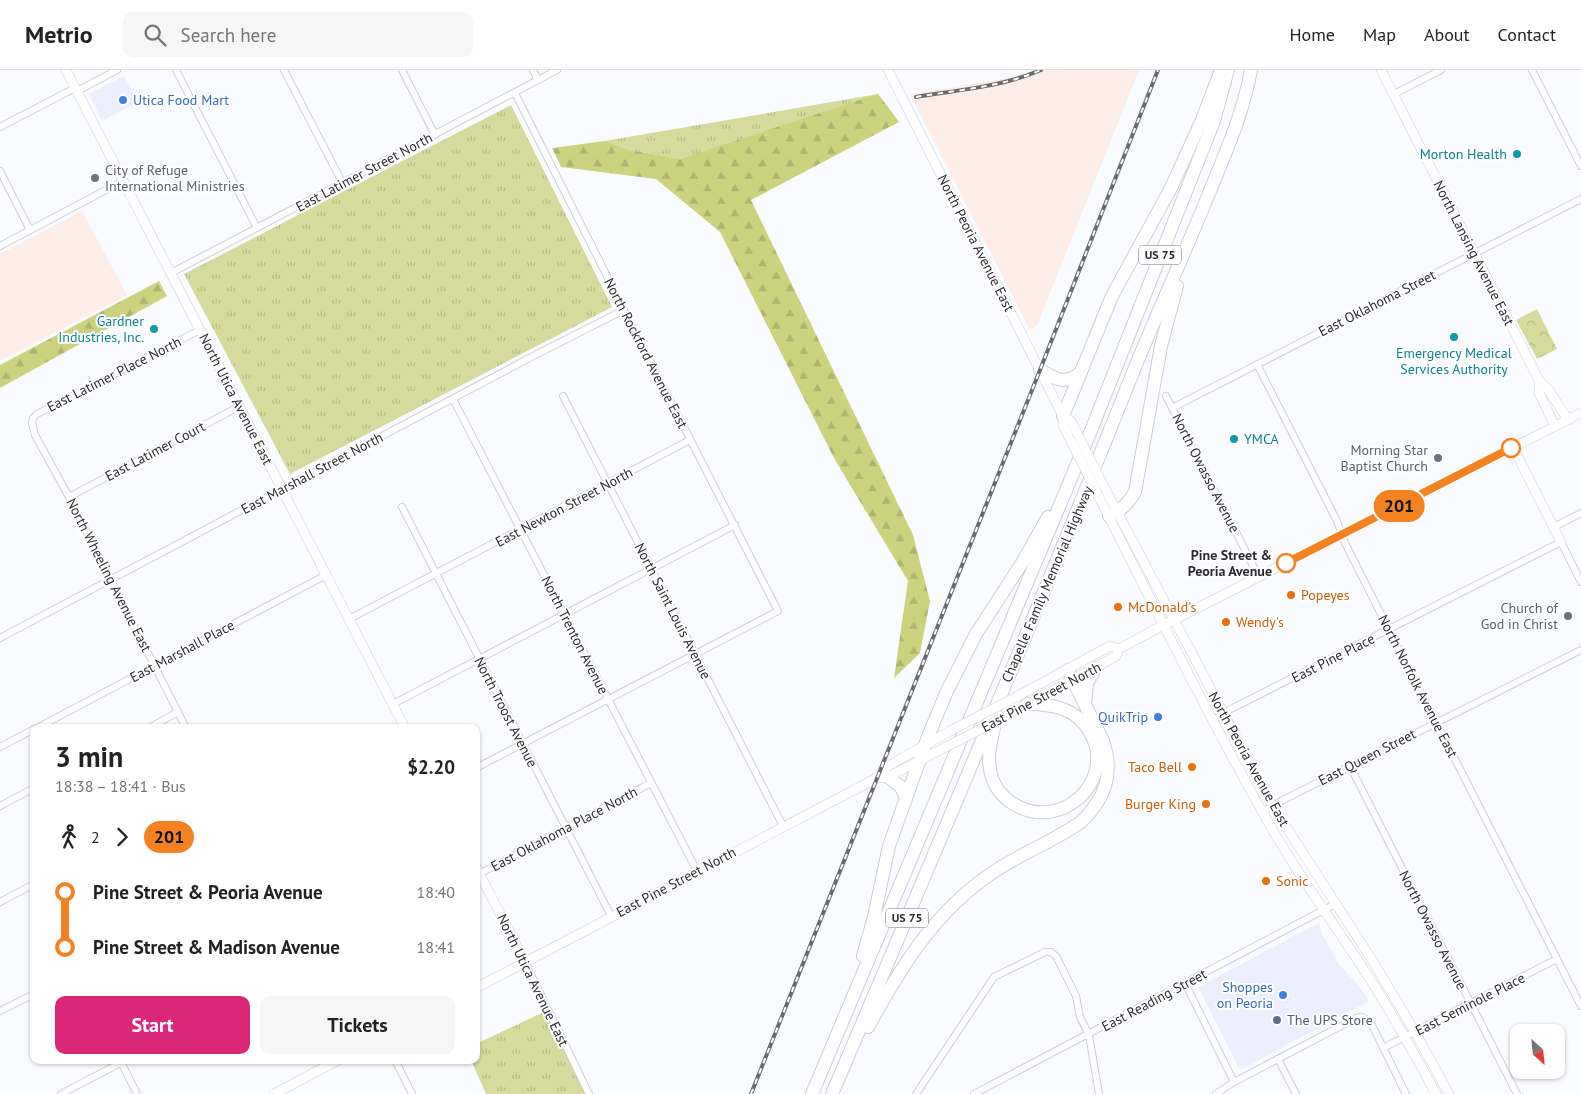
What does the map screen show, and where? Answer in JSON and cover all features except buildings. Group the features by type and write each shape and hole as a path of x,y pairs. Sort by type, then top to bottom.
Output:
{"highway":[{"path":"1063,416 1112,296 1171,188 1198,129 1221,70"},
{"name":"Chapelle Family Memorial Highway","path":"812,1094 1077,464 1214,121 1228,70"},
{"name":"Chapelle Family Memorial Highway","path":"834,1090 1074,520 1158,310 1190,240 1237,121 1251,70"},
{"path":"1114,514 1123,509 1135,492 1167,322 1190,240"},
{"path":"1040,370 1056,379 1064,380 1075,378 1081,372"},
{"path":"844,1018 874,917 888,846 921,760 925,744 947,691 962,659 1022,562 1077,464"},
{"path":"1085,704 1087,683 1096,668"},
{"path":"834,1090 898,974 935,923 983,879 1014,859 1073,827 1087,816 1096,805 1106,784 1108,760 1103,741 1070,675"},
{"path":"1001,694 989,750 990,768 994,783 1008,800 1023,809 1038,812 1055,811 1069,806 1089,786 1096,764 1095,744 1086,726 1070,712 1051,705 1028,704"},
{"path":"882,777 900,786 906,797"}],"main road":[{"name":"North Utica Avenue East","path":"66,70 403,724"},
{"name":"North Peoria Avenue East","path":"888,70 1063,416 1063,425 1099,496 1114,514 1175,619 1272,805 1374,963 1449,1094"},
{"name":"North Lansing Avenue East","path":"1381,70 1540,382 1548,389 1568,420"},
{"name":"North Lansing Avenue East","path":"1540,382 1539,393 1555,426"},
{"name":"East Pine Street North","path":"882,777 883,769 925,744 1016,697 1070,675 1096,668 1116,656 1119,649 1175,619 1581,413"},
{"name":"North Peoria Avenue East","path":"1063,416 1071,421 1104,485 1114,514 1164,625 1262,812 1370,980 1405,1037 1436,1094"},
{"path":"1513,447 1561,542"},
{"name":"East Pine Street North","path":"480,986 783,826 921,760 1028,704 1110,646 1119,649"},
{"name":"North Utica Avenue East","path":"480,876 525,962"},
{"path":"274,1094 330,1064"}],"street":[{"path":"0,127 118,70"},
{"path":"176,70 257,228"},
{"path":"284,70 343,184"},
{"path":"402,70 435,135"},
{"path":"533,70 538,80"},
{"name":"East Latimer Street North","path":"171,273 557,70"},
{"path":"1394,94 1441,70"},
{"path":"1532,70 1581,166"},
{"name":"North Rockford Avenue East","path":"515,93 778,611 695,655"},
{"path":"0,171 30,230"},
{"path":"0,246 123,181"},
{"name":"East Oklahoma Street","path":"1172,408 1581,199"},
{"name":"East Marshall Street North","path":"0,638 453,398 624,310"},
{"name":"East Latimer Place North","path":"32,423 37,414 200,330"},
{"name":"North Norfolk Avenue East","path":"1257,364 1337,521 1389,630 1581,1006"},
{"name":"North Saint Louis Avenue","path":"562,396 783,826"},
{"name":"North Owasso Avenue","path":"1166,396 1259,577"},
{"name":"North Trenton Avenue","path":"453,398 697,871"},
{"name":"East Latimer Court","path":"69,497 240,406"},
{"name":"North Wheeling Avenue East","path":"32,423 36,435 184,724"},
{"name":"East Newton Street North","path":"348,619 690,440"},
{"name":"North Troost Avenue","path":"402,507 611,916"},
{"path":"1554,527 1581,513"},
{"path":"392,704 735,525"},
{"path":"1561,542 1581,582"},
{"name":"East Pine Place","path":"1213,721 1223,713 1561,542"},
{"name":"East Marshall Place","path":"44,724 326,575"},
{"name":"East Queen Street","path":"1262,812 1272,805 1581,650"},
{"path":"480,766 695,655"},
{"path":"156,724 178,712"},
{"path":"0,747 30,731"},
{"name":"North Owasso Avenue","path":"1350,766 1517,1094"},
{"name":"East Oklahoma Place North","path":"480,871 651,783"},
{"path":"0,806 30,790"},
{"path":"0,902 30,886"},
{"name":"East Reading Street","path":"974,1094 1335,904"},
{"path":"916,1094 994,977 1045,952 1051,952 1056,956 1076,996 1080,1017 1089,1035 1099,1094"},
{"name":"East Seminole Place","path":"1383,1048 1557,959"},
{"name":"North Utica Avenue East","path":"525,962 589,1094"},
{"path":"1185,983 1234,1082"},
{"path":"0,1011 30,996"},
{"path":"1216,1094 1234,1082 1356,1018 1362,1017 1370,1021 1406,1094"},
{"path":"1278,1059 1296,1094"},
{"path":"61,1094 116,1064"},
{"path":"123,1064 137,1094"},
{"path":"397,1064 412,1094"}],"shaded area":[{"path":"1034,70 1139,70 1037,326 1030,330 910,94 1014,77"},
{"path":"124,76 138,102 102,121 89,94"},
{"path":"82,211 127,295 0,361 0,254"},
{"name":"Shoppes on Peoria","path":"1319,923 1321,932 1339,964 1359,986 1369,1001 1242,1069 1239,1068 1198,987"}],"green space":[{"path":"878,94 899,122 680,159 630,150 605,141"},
{"path":"878,94 899,122 751,200 913,535 930,601 920,653 894,678 908,581 835,460 720,232 656,179 561,167 552,148 605,141 630,150 680,159"},
{"path":"511,105 612,307 290,474 184,274"},
{"path":"159,281 167,296 0,388 0,365"},
{"path":"1537,309 1557,349 1537,359 1516,320"},
{"path":"548,1010 590,1094 486,1094 473,1064 480,1064 480,1042"}],"railway":[{"path":"916,97 995,84 1041,70"},
{"path":"751,1094 1158,70"}],"bus line":[{"name":"201","path":"1286,563 1511,448"}],"place":[{"name":"Utica Food Mart","path":"123,100"},
{"name":"Morton Health","path":"1517,154"},
{"name":"City of Refuge International Ministries","path":"95,178"},
{"name":"Gardner Industries, Inc.","path":"154,329"},
{"name":"Emergency Medical Services Authority","path":"1454,337"},
{"name":"YMCA","path":"1234,439"},
{"name":"Morning Star Baptist Church","path":"1438,458"},
{"name":"Pine Street & Peoria Avenue","path":"1286,563"},
{"name":"Popeyes","path":"1291,595"},
{"name":"McDonald's","path":"1118,607"},
{"name":"Church of God in Christ","path":"1568,616"},
{"name":"Wendy's","path":"1226,622"},
{"name":"QuikTrip","path":"1158,717"},
{"name":"Taco Bell","path":"1192,767"},
{"name":"Burger King","path":"1206,804"},
{"name":"Sonic","path":"1266,881"},
{"name":"Shoppes on Peoria","path":"1283,995"},
{"name":"The UPS Store","path":"1277,1020"}]}
